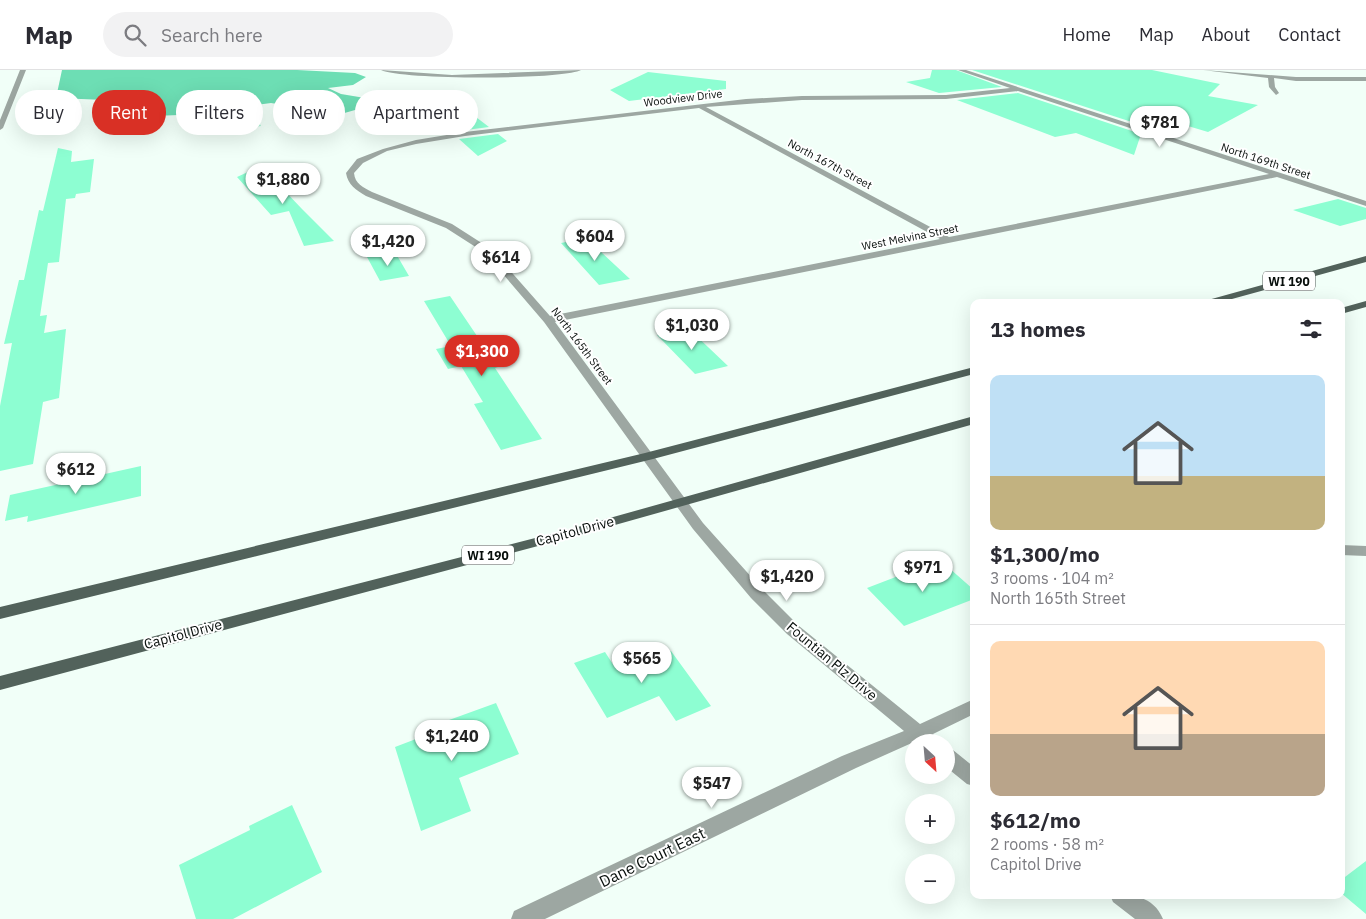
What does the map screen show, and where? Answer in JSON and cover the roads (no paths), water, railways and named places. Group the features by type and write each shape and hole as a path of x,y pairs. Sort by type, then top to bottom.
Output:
{"main road":[{"name":"WI 190","path":"1223,299 1366,259"},
{"path":"1345,310 1366,304"},
{"path":"0,613 648,456 970,371"},
{"name":"Capitol Drive","path":"0,683 559,536 970,421"}],"street":[{"path":"0,128 23,70"},
{"path":"384,70 441,76 526,74 578,70"},
{"name":"North 169th Street","path":"961,70 1276,176 1366,204"},
{"path":"1206,70 1272,77 1366,79"},
{"path":"1272,77 1272,87 1276,93"},
{"name":"Woodview Drive","path":"357,163 386,150 434,139 701,107 782,99 946,97 1017,89"},
{"name":"North 167th Street","path":"701,107 949,241"},
{"name":"North 165th Street","path":"357,163 350,173 351,180 356,187 369,194 431,218 470,238 502,266 548,320 648,456"},
{"name":"West Melvina Street","path":"548,320 1276,176"},
{"name":"Fountian Plz Drive","path":"648,456 702,530 757,594 787,624 919,734"},
{"path":"1345,550 1366,551"},
{"name":"Dane Court East","path":"930,734 970,709"},
{"name":"Dane Court East","path":"522,919 849,762 905,744"},
{"path":"955,763 970,775"},
{"path":"1126,899 1152,919"}]}
